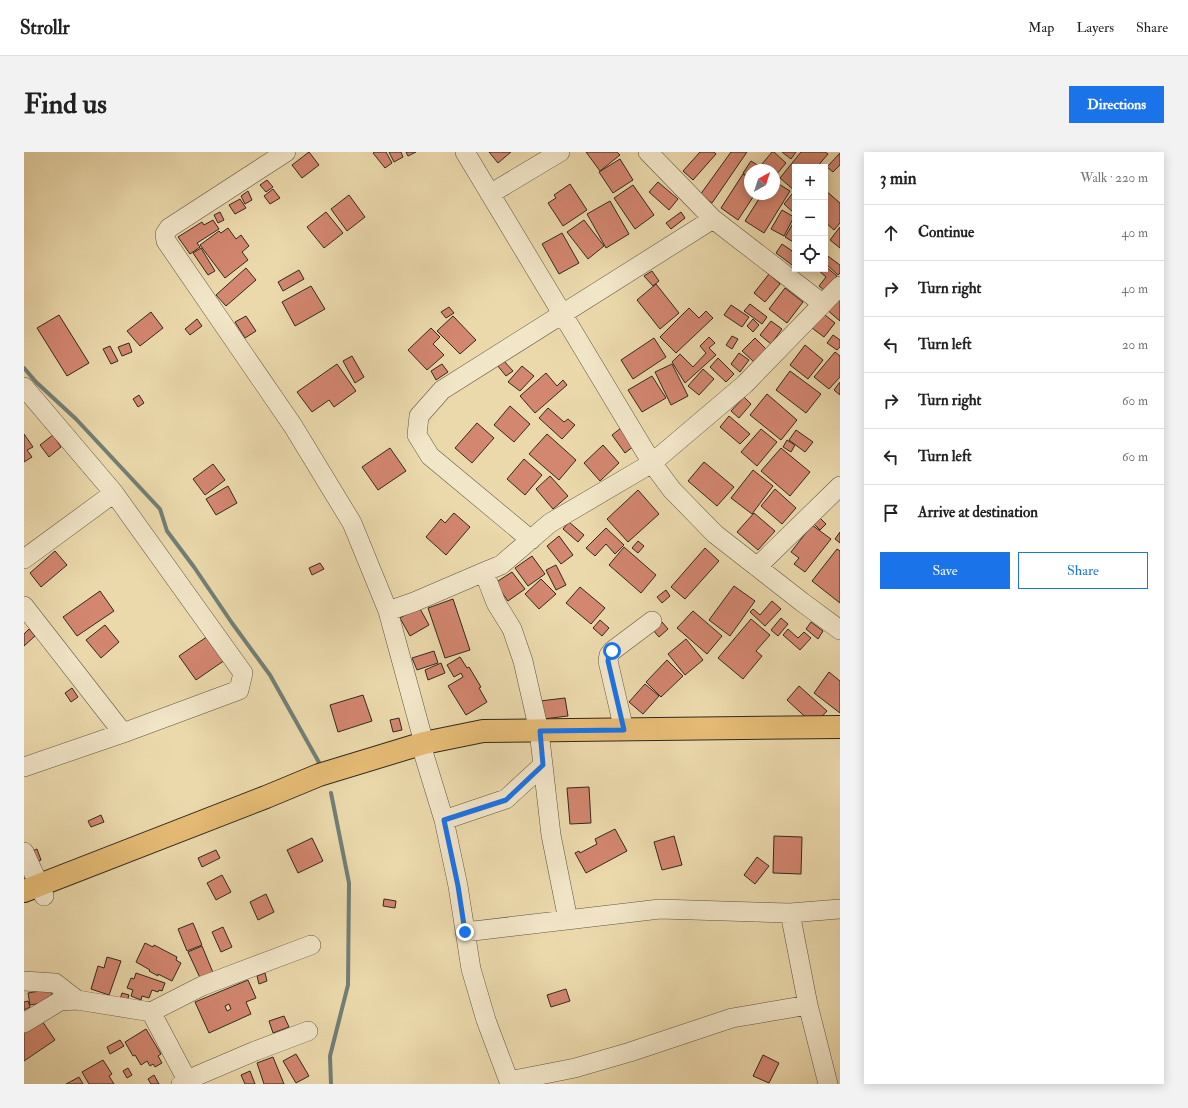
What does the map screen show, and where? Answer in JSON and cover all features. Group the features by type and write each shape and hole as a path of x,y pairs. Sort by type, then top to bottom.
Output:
{"main road":[{"path":"33,894 335,785 424,749 470,746 540,737 624,730 840,727"},
{"path":"540,737 840,736"}],"street":[{"path":"286,152 169,228 165,234 166,241 293,426 352,523 388,611 444,820 458,886 471,969 484,1013 510,1083 575,1068 630,1052 732,1018 808,1005"},
{"path":"465,152 652,463 672,490 715,534 840,630"},
{"path":"490,194 560,152"},
{"path":"648,152 713,219 823,304"},
{"path":"531,540 430,456 417,435 419,416 442,390 713,219"},
{"path":"388,611 414,602 501,565 550,524 652,463 745,384 840,286"},
{"path":"24,387 114,493 243,672 240,690 123,733 24,767"},
{"path":"756,566 840,486"},
{"path":"24,560 114,493"},
{"path":"484,572 496,603 512,629 525,668 540,737 551,834 568,920"},
{"path":"24,606 123,733"},
{"path":"624,730 608,661 609,655 612,651 652,621"},
{"path":"444,820 506,800 543,765"},
{"path":"24,852 33,894"},
{"path":"465,932 660,909 790,914 840,909"},
{"path":"790,914 808,1005 828,1084"},
{"path":"24,1023 60,1001 76,1000 151,1012 202,986 311,945"},
{"path":"24,981 55,983 76,1000"},
{"path":"151,1012 184,1082 255,1051 308,1031"}],"building":[{"path":"309,152 319,165 302,178 292,165"},
{"path":"386,152 392,163 385,168 373,153"},
{"path":"389,152 401,152 403,157 394,162"},
{"path":"406,152 416,152 408,156"},
{"path":"489,152 511,152 498,163"},
{"path":"586,152 617,152 620,155 600,171"},
{"path":"700,152 714,152 716,154 693,180 683,171"},
{"path":"731,152 747,152 712,203 700,195"},
{"path":"772,152 774,152 786,163 780,170 780,164 762,164"},
{"path":"782,152 796,152 791,159"},
{"path":"801,152 825,152 828,154 820,164 792,164 792,188 780,178"},
{"path":"840,153 840,165 833,172 828,168 828,166"},
{"path":"620,159 633,180 613,193 599,172"},
{"path":"743,174 744,200 751,200 738,220 721,208"},
{"path":"267,180 273,187 266,192 260,185"},
{"path":"658,182 678,199 669,210 649,192"},
{"path":"570,184 587,210 563,226 548,203 556,198 554,195"},
{"path":"633,185 654,215 635,229 614,198"},
{"path":"780,185 790,191 764,233 745,221 758,200 780,200"},
{"path":"273,189 280,198 270,204 264,196"},
{"path":"248,191 252,200 245,204 241,196"},
{"path":"828,193 840,203 840,223 834,230 828,225"},
{"path":"792,194 792,211 784,204"},
{"path":"349,195 365,217 347,231 331,209"},
{"path":"240,199 246,208 235,214 229,205"},
{"path":"610,201 629,234 606,248 587,214"},
{"path":"782,210 792,216 792,221 784,236 771,229"},
{"path":"220,212 224,220 218,223 214,215"},
{"path":"326,212 343,233 324,248 307,227"},
{"path":"681,212 685,218 671,229 666,223"},
{"path":"213,220 219,229 197,243 200,247 190,254 178,237 202,222 204,225"},
{"path":"584,220 604,246 588,259 567,232"},
{"path":"792,225 792,241 785,237"},
{"path":"840,227 840,248 830,240"},
{"path":"228,228 236,239 241,235 249,246 242,252 248,260 225,278 200,245 219,231 221,233"},
{"path":"562,233 579,263 559,274 542,244"},
{"path":"782,244 792,251 792,265 776,253"},
{"path":"201,248 215,271 208,275 193,253"},
{"path":"828,256 840,265 840,273 838,275 828,266"},
{"path":"246,268 256,280 226,306 216,295"},
{"path":"828,268 837,276 824,290 819,286 826,277 820,272 828,272"},
{"path":"299,270 304,279 283,291 278,282"},
{"path":"652,271 659,281 653,286 644,276"},
{"path":"769,274 780,284 765,302 754,293"},
{"path":"656,284 679,313 660,329 637,300"},
{"path":"311,286 325,309 295,326 282,302"},
{"path":"785,288 803,302 787,323 769,309"},
{"path":"836,297 840,300 840,321 826,309"},
{"path":"750,304 767,317 762,324 744,311"},
{"path":"731,305 749,317 742,327 724,315"},
{"path":"449,307 454,313 446,318 441,312"},
{"path":"689,308 699,318 706,311 713,318 676,353 660,337"},
{"path":"819,310 835,323 824,337 808,325"},
{"path":"151,312 163,328 140,346 127,331"},
{"path":"59,315 89,363 67,376 37,328"},
{"path":"246,316 256,331 245,338 235,322"},
{"path":"453,316 476,340 460,354 437,331"},
{"path":"197,319 202,326 190,335 185,329"},
{"path":"753,319 759,325 753,332 747,326"},
{"path":"771,321 782,329 771,344 760,335"},
{"path":"431,328 440,337 433,344 444,355 427,370 408,350"},
{"path":"833,335 840,340 840,347 837,350 827,343"},
{"path":"732,336 738,339 732,349 726,345"},
{"path":"709,337 715,343 709,348 716,355 685,383 672,362 680,354 693,367 706,353 700,346"},
{"path":"654,338 666,357 633,379 621,360"},
{"path":"755,338 766,349 754,362 742,351"},
{"path":"129,343 132,352 122,356 118,347"},
{"path":"805,345 823,360 808,379 790,365"},
{"path":"110,346 118,361 111,364 103,349"},
{"path":"835,352 840,356 840,377 829,389 814,377"},
{"path":"739,353 749,360 740,372 731,364"},
{"path":"352,356 364,377 355,383 343,361"},
{"path":"718,358 734,374 726,382 710,367"},
{"path":"503,360 513,371 506,376 497,365"},
{"path":"337,364 356,391 334,407 329,400 312,412 297,392"},
{"path":"442,364 448,372 436,380 431,371"},
{"path":"672,364 688,396 671,405 655,372"},
{"path":"522,366 534,376 520,391 508,382"},
{"path":"703,369 714,379 699,395 688,386"},
{"path":"790,371 821,394 806,413 776,390"},
{"path":"546,373 557,386 563,380 567,385 535,413 520,396"},
{"path":"652,376 666,398 642,412 628,390"},
{"path":"840,382 840,395 834,390"},
{"path":"767,394 797,420 781,440 750,415"},
{"path":"139,395 144,403 138,407 133,399"},
{"path":"744,397 751,404 739,418 731,411"},
{"path":"510,406 530,424 514,442 494,425"},
{"path":"548,408 564,422 568,419 575,425 562,439 539,418"},
{"path":"729,416 750,434 740,444 720,427"},
{"path":"477,423 494,438 472,463 455,448"},
{"path":"621,428 634,446 625,453 612,435"},
{"path":"761,429 777,442 757,466 741,452"},
{"path":"796,430 813,442 805,452 789,440"},
{"path":"24,434 33,447 27,450 32,457 24,462"},
{"path":"547,434 576,460 559,480 529,454"},
{"path":"53,435 61,447 49,457 40,445"},
{"path":"787,440 795,445 791,452 783,447"},
{"path":"603,445 619,463 600,481 584,463"},
{"path":"390,448 406,471 378,490 362,467"},
{"path":"781,448 810,472 790,496 761,471"},
{"path":"524,459 542,475 525,495 507,479"},
{"path":"704,462 734,487 717,506 688,481"},
{"path":"213,464 225,480 205,495 193,479"},
{"path":"753,470 773,486 752,514 731,498"},
{"path":"550,476 568,496 553,509 536,489"},
{"path":"228,486 237,503 216,515 206,499"},
{"path":"775,489 796,508 782,524 761,506"},
{"path":"638,490 659,514 628,542 607,519"},
{"path":"454,513 470,527 446,555 426,537 441,519 445,523"},
{"path":"754,513 775,531 758,550 737,532"},
{"path":"819,517 826,524 820,530 813,523"},
{"path":"569,522 584,535 578,542 563,529"},
{"path":"812,525 831,539 805,572 794,564 799,558 791,552"},
{"path":"606,528 624,545 615,554 606,544 595,556 586,548"},
{"path":"840,532 840,543 835,539"},
{"path":"559,536 573,555 561,564 547,546"},
{"path":"638,541 644,546 638,553 632,548"},
{"path":"624,547 656,575 641,593 609,565"},
{"path":"705,548 719,561 685,599 671,587"},
{"path":"837,549 840,551 840,603 812,581"},
{"path":"55,551 67,565 41,587 30,573"},
{"path":"532,556 545,574 528,586 515,568"},
{"path":"320,563 324,569 312,575 309,568"},
{"path":"556,565 566,585 556,590 546,570"},
{"path":"512,572 525,589 508,601 495,583"},
{"path":"541,579 556,594 539,609 525,594"},
{"path":"734,586 755,601 730,636 709,620"},
{"path":"580,587 605,608 591,624 566,603"},
{"path":"666,590 670,596 662,603 657,597"},
{"path":"100,591 114,611 77,636 63,617"},
{"path":"453,599 470,650 445,658 428,608"},
{"path":"772,601 781,609 765,626 750,612 753,609 760,615"},
{"path":"419,607 429,625 410,636 400,618"},
{"path":"693,611 722,636 707,654 677,628"},
{"path":"781,618 788,624 778,636 771,630"},
{"path":"751,619 770,635 756,651 762,656 743,679 718,658"},
{"path":"600,620 609,628 602,636 593,628"},
{"path":"662,622 668,629 659,637 653,630"},
{"path":"811,622 823,631 818,639 806,629"},
{"path":"105,625 119,642 101,658 86,640"},
{"path":"29,629 35,636 24,646 24,634"},
{"path":"788,629 798,638 804,632 811,638 800,650 783,635"},
{"path":"208,636 225,660 196,680 179,656"},
{"path":"686,639 703,660 685,675 668,654"},
{"path":"434,651 438,663 417,670 412,658"},
{"path":"460,657 467,668 469,667 481,687 479,688 487,702 466,715 448,686 463,677 461,673 454,677 447,665"},
{"path":"667,660 683,676 661,697 646,682"},
{"path":"441,663 445,673 428,680 425,670"},
{"path":"829,672 840,681 840,713 814,693"},
{"path":"645,684 659,696 643,714 629,702"},
{"path":"799,686 827,711 814,725 787,700"},
{"path":"72,688 78,697 71,702 65,693"},
{"path":"363,695 372,721 338,732 330,705"},
{"path":"565,698 568,716 543,719 540,701"},
{"path":"399,718 402,730 393,732 390,720"},
{"path":"589,787 591,823 570,824 567,788"},
{"path":"101,815 104,822 91,827 88,821"},
{"path":"615,829 627,851 586,873 575,853 579,851 580,853 597,844 595,839"},
{"path":"674,836 682,865 662,870 654,842"},
{"path":"774,836 802,837 801,874 773,873"},
{"path":"312,838 323,861 298,873 287,850"},
{"path":"37,849 41,860 33,863 30,852"},
{"path":"216,850 220,858 202,867 198,858"},
{"path":"757,857 769,866 755,884 744,875"},
{"path":"222,875 231,892 216,900 207,883"},
{"path":"266,894 274,912 258,920 250,902"},
{"path":"384,899 396,901 395,908 383,906"},
{"path":"193,923 202,945 187,951 178,929"},
{"path":"223,927 232,947 221,952 212,932"},
{"path":"145,943 153,947 154,945 177,957 176,960 181,963 172,981 158,974 158,976 136,962"},
{"path":"202,946 214,975 201,980 188,952"},
{"path":"107,957 121,961 109,995 91,989 98,966 104,968"},
{"path":"136,973 165,983 162,991 159,990 158,992 152,990 149,998 142,996 141,1000 131,996 133,990 127,988 131,978 134,979"},
{"path":"265,973 267,981 259,984 257,976"},
{"path":"248,980 256,998 246,1002 251,1014 209,1033 195,1002","holes":["229,1004 231,1009 227,1011 225,1006"]},
{"path":"51,989 53,1001 30,1005 28,993"},
{"path":"566,989 570,1001 551,1007 547,995"},
{"path":"122,993 129,995 127,1001 120,999"},
{"path":"28,1001 30,1007 24,1010 24,1002"},
{"path":"284,1016 289,1027 273,1033 269,1021"},
{"path":"40,1018 55,1040 24,1061 24,1028"},
{"path":"146,1029 161,1054 158,1056 162,1063 155,1067 153,1064 150,1066 147,1061 141,1065 135,1055 133,1056 125,1042"},
{"path":"120,1040 124,1046 110,1054 107,1047"},
{"path":"296,1054 309,1076 296,1083 283,1061"},
{"path":"763,1055 779,1063 769,1083 753,1076"},
{"path":"273,1057 284,1084 264,1084 257,1063"},
{"path":"103,1060 112,1074 109,1076 114,1084 89,1084 82,1072"},
{"path":"128,1068 132,1075 127,1078 123,1071"},
{"path":"250,1071 255,1084 245,1084 241,1075"},
{"path":"154,1075 159,1084 151,1084 148,1079"},
{"path":"79,1077 83,1084 66,1084"}],"waterway":[{"path":"24,368 36,382 76,419 160,509 167,531 270,675 321,766"},
{"path":"331,793 349,883 348,985 330,1056 331,1084"}],"route":[{"path":"465,932 458,886 444,820 506,800 543,765 540,731 624,730 608,661 609,655 612,651"}]}
